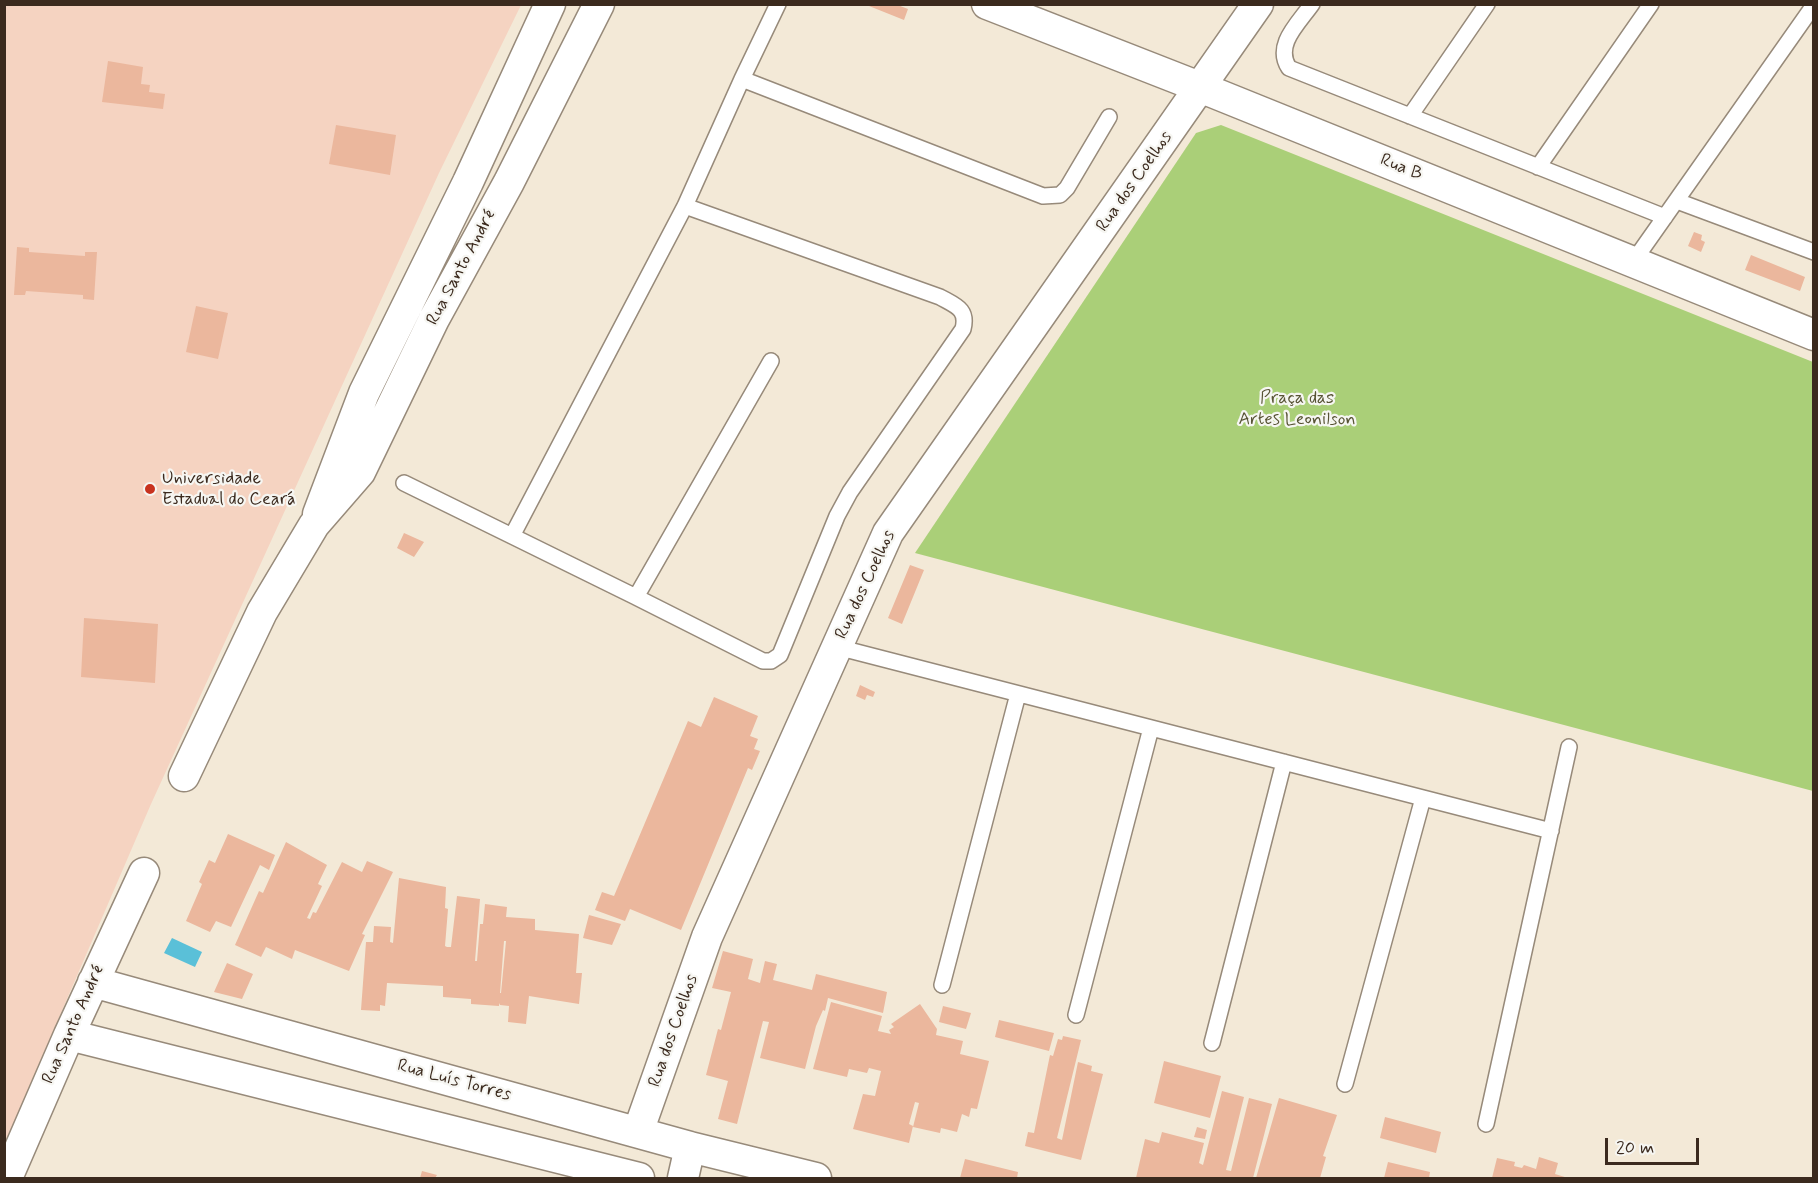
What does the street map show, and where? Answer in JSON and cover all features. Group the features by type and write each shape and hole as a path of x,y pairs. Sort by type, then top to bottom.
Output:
{"street":[{"name":"Rua Santo André","path":"314,525 364,393 468,182 550,4"},
{"name":"Rua Santo André","path":"184,776 262,612 314,525 360,472 434,319 509,182 599,4"},
{"name":"Rua B","path":"987,4 1202,88 1814,335"},
{"name":"Rua dos Coelhos","path":"638,1132 707,937 888,533 1202,88 1258,4"},
{"name":"Rua Santo André","path":"7,1179 69,1035 144,873"},
{"name":"Rua Luís Torres","path":"93,982 690,1147 816,1179"},
{"path":"69,1035 639,1179"},
{"path":"683,1179 690,1147"}],"lane":[{"path":"512,536 685,206 778,4"},
{"path":"1312,4 1283,46 1283,59 1289,68 1665,218"},
{"path":"1410,116 1487,4"},
{"path":"1538,167 1651,4"},
{"path":"1634,262 1814,5"},
{"path":"742,79 1051,197 1060,195 1067,188 1109,117"},
{"path":"1677,201 1814,252"},
{"path":"404,483 763,661 771,661 780,655 834,524 850,492 963,329 966,318 962,310 940,297 685,206"},
{"path":"636,597 771,361"},
{"path":"837,647 1551,831"},
{"path":"942,985 1018,694"},
{"path":"1076,1015 1151,728"},
{"path":"1486,1124 1569,747"},
{"path":"1212,1043 1284,762"},
{"path":"1345,1084 1423,798"}],"shaded area":[{"name":"Universidade Estadual do Ceará","path":"5,5 521,5 439,173 151,804 5,1143"}],"green space":[{"name":"Praça das Artes Leonilson","path":"1221,125 1813,362 1813,791 915,553 1196,133"}],"water":[{"path":"172,938 202,952 195,967 164,953"}],"building":[{"path":"864,4 895,4 908,9 904,20"},
{"path":"108,61 143,67 141,84 150,85 149,92 165,94 163,109 102,102"},
{"path":"336,125 396,135 390,175 329,164"},
{"path":"1694,232 1702,235 1701,240 1705,242 1701,252 1688,246"},
{"path":"17,247 29,248 29,252 85,256 85,252 97,252 94,300 83,299 83,295 26,291 25,295 14,295"},
{"path":"1751,255 1805,277 1800,291 1745,270"},
{"path":"196,306 228,313 218,359 186,352"},
{"path":"404,533 424,542 414,557 397,548"},
{"path":"910,565 924,570 902,624 888,618"},
{"path":"84,618 158,624 155,683 81,677"},
{"path":"860,685 875,692 873,697 867,695 865,700 856,696"},
{"path":"714,697 758,716 750,736 758,739 754,749 760,751 752,770 748,768 681,930 630,909 625,921 595,910 602,892 614,896 688,721 701,727"},
{"path":"228,834 275,855 269,870 260,865 231,927 216,921 210,932 186,921 202,884 199,882 209,860 215,863"},
{"path":"286,842 327,865 318,884 322,886 307,918 310,919 313,912 316,913 342,862 362,872 367,861 393,872 362,934 365,935 349,971 295,950 292,959 266,947 261,957 235,945 259,891 263,893"},
{"path":"399,878 446,887 445,908 448,909 445,946 447,947 451,947 457,896 480,899 475,961 477,961 480,924 483,924 485,904 507,907 506,917 535,919 535,930 579,934 576,973 582,973 579,1004 529,996 526,1024 508,1022 509,1006 499,1003 499,1006 471,1004 471,999 443,997 443,986 387,983 385,1006 380,1005 380,1011 361,1010 366,942 373,942 374,926 391,927 390,942 393,943","holes":["504,941 506,941 501,993 500,993"]},
{"path":"589,915 621,924 612,945 583,938"},
{"path":"723,951 753,959 748,979 760,983 765,961 777,964 773,980 812,990 816,974 887,992 883,1013 828,998 825,1011 823,1010 816,1026 805,1069 760,1058 769,1022 763,1021 737,1124 718,1119 728,1081 706,1075 731,992 712,988"},
{"path":"227,963 253,974 242,999 214,992"},
{"path":"831,1002 882,1016 878,1031 891,1034 889,1030 894,1027 891,1024 920,1004 937,1029 936,1035 963,1041 960,1054 989,1061 977,1109 971,1108 969,1117 962,1114 957,1132 941,1128 940,1133 913,1127 919,1103 915,1102 909,1124 913,1126 909,1143 853,1129 863,1094 875,1096 881,1071 869,1068 867,1073 849,1069 847,1077 813,1069"},
{"path":"943,1006 971,1013 966,1029 939,1022"},
{"path":"999,1020 1054,1033 1049,1051 995,1037"},
{"path":"1063,1036 1081,1040 1057,1138 1062,1140 1078,1062 1092,1066 1091,1071 1103,1074 1081,1160 1025,1146 1028,1132 1034,1133 1050,1055 1053,1056 1058,1039 1062,1040"},
{"path":"1164,1061 1221,1076 1210,1118 1154,1103"},
{"path":"1222,1091 1244,1097 1226,1170 1231,1171 1249,1098 1272,1104 1253,1178 1136,1178 1145,1139 1159,1143 1162,1132 1204,1143 1199,1163 1203,1165"},
{"path":"1279,1098 1337,1115 1323,1156 1326,1157 1320,1178 1256,1178"},
{"path":"1385,1117 1441,1132 1436,1153 1380,1138"},
{"path":"1197,1127 1207,1130 1205,1139 1194,1137"},
{"path":"1539,1157 1558,1163 1555,1174 1568,1178 1492,1178 1497,1158 1515,1162 1514,1166 1522,1168 1524,1165 1536,1169"},
{"path":"965,1159 1018,1172 1017,1178 960,1178"},
{"path":"1388,1162 1430,1172 1429,1178 1384,1178"},
{"path":"422,1171 437,1175 435,1178 420,1178"}],"place":[{"name":"Universidade Estadual do Ceará","path":"150,489"}]}
